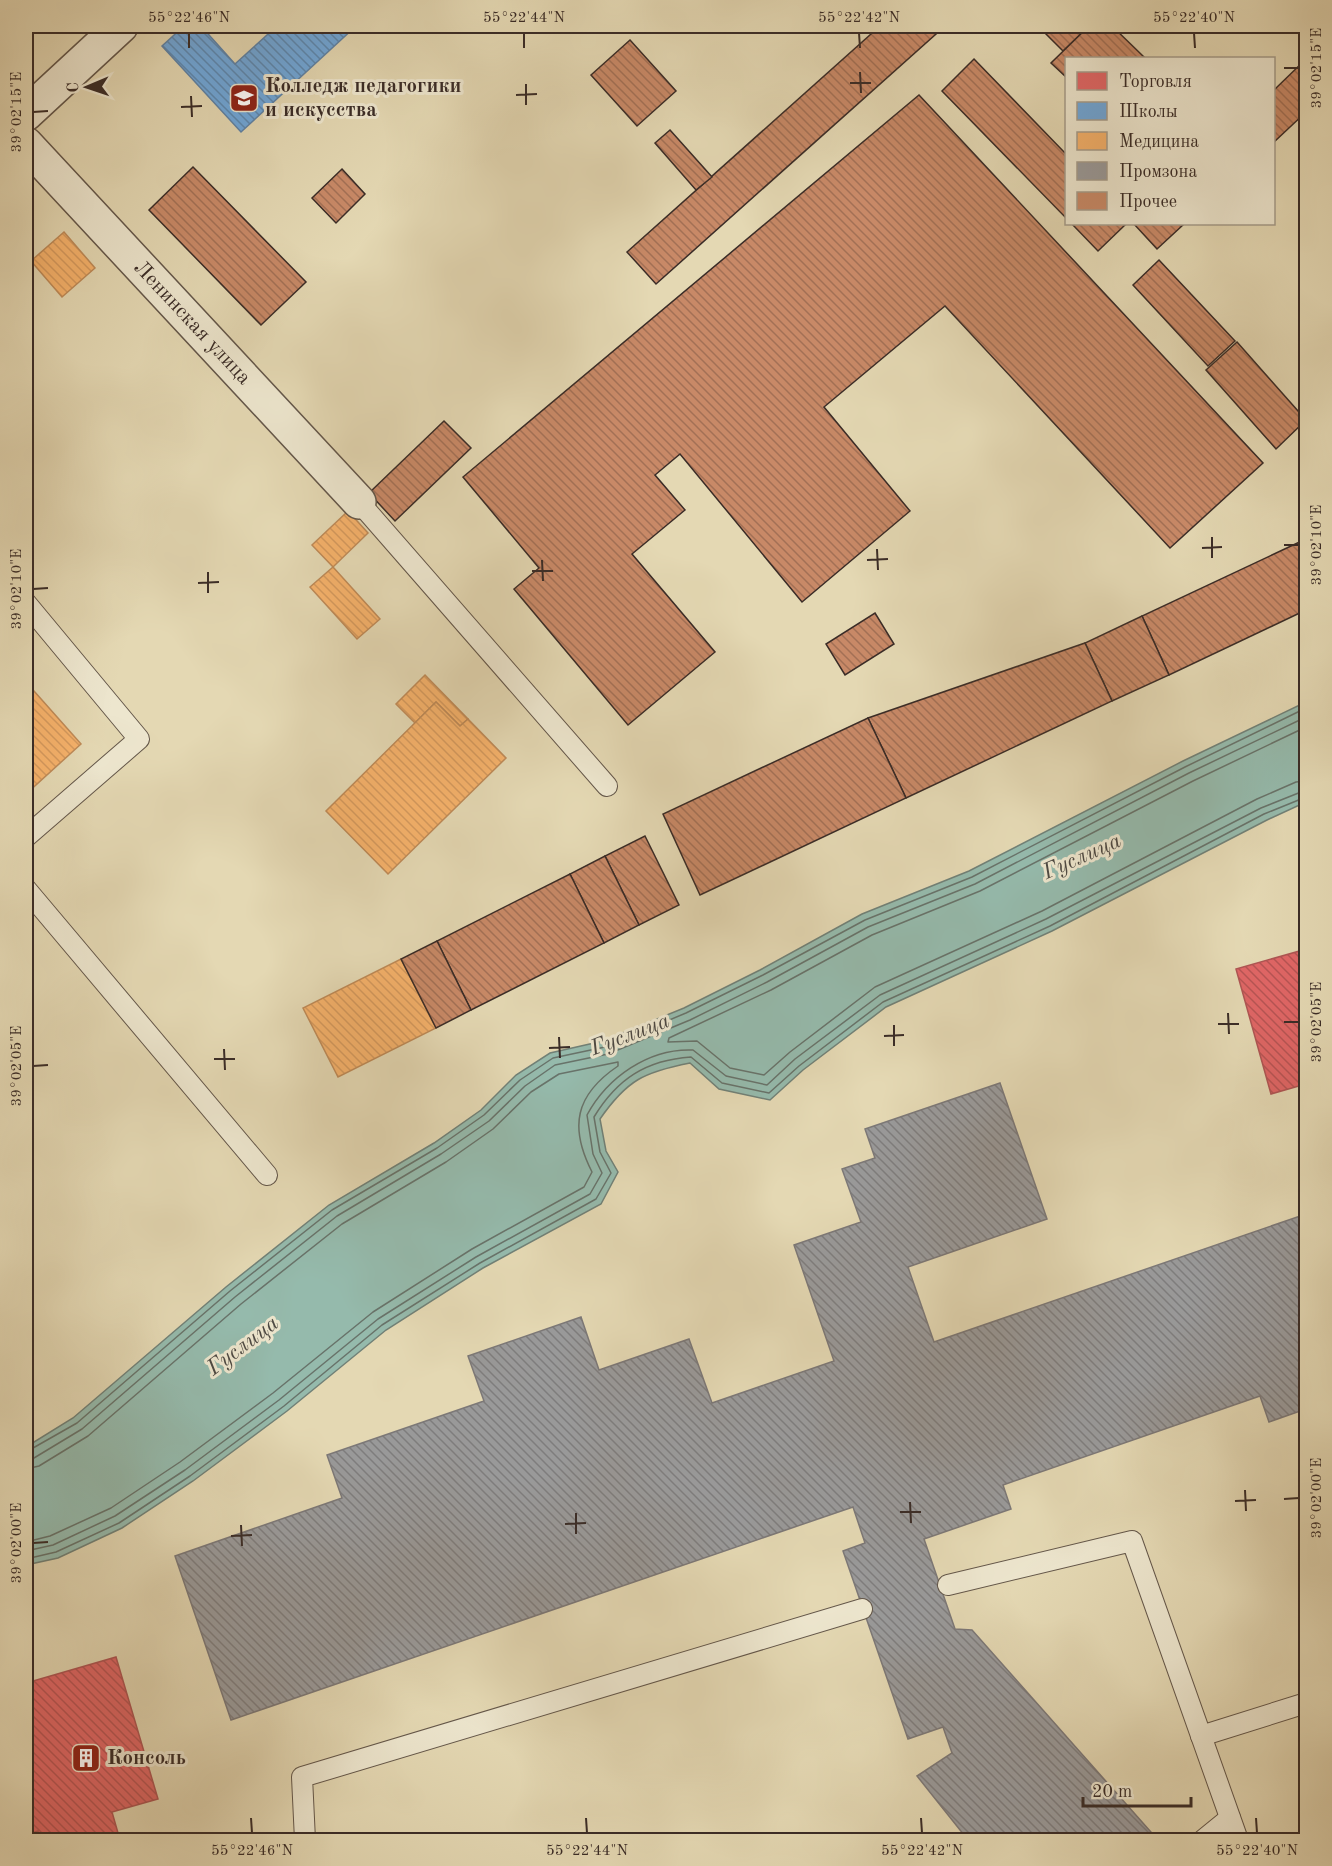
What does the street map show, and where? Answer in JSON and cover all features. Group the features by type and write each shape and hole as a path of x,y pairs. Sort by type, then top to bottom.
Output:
{"street":[{"path":"26,114 121,26"},
{"name":"Ленинская улица","path":"26,144 359,502"}],"lane":[{"path":"359,502 607,786"},
{"path":"26,603 139,739 26,837"},
{"path":"26,889 267,1175"},
{"path":"948,1585 1132,1541 1238,1840"},
{"path":"305,1840 302,1777 862,1609"},
{"path":"1201,1736 1306,1703"},
{"path":"1203,1840 1230,1818"}],"water":[{"name":"Гуслица","path":"1306,702 1306,802 1052,931 886,1007 803,1070 770,1100 719,1089 690,1063 648,1074 619,1095 600,1119 606,1151 618,1172 601,1204 483,1268 386,1330 287,1411 193,1481 122,1528 58,1558 26,1565 26,1447 73,1418 226,1287 329,1205 434,1143 481,1110 516,1075 550,1053 603,1041 684,1008 760,970 862,914 969,871 1183,761"}],"building: Торговля":[{"path":"1303,950 1306,964 1306,1084 1271,1094 1236,969"},
{"name":"Консоль","path":"116,1657 158,1799 112,1812 120,1840 40,1840 38,1831 26,1835 26,1683"}],"building: Школы":[{"name":"Колледж педагогики и искусства","path":"184,26 201,26 235,64 277,26 356,26 241,132 162,46"}],"building: Медицина":[{"path":"64,232 95,268 62,297 31,261"},
{"path":"348,511 368,533 333,567 312,545"},
{"path":"333,567 380,619 357,639 310,587"},
{"path":"425,675 468,719 460,726 436,702 415,723 396,704"},
{"path":"26,682 81,744 26,794"},
{"path":"436,702 460,726 468,719 506,758 388,874 326,811"},
{"path":"401,959 436,1028 338,1077 303,1008"}],"building: Промзона":[{"path":"1000,1083 1047,1219 908,1267 934,1342 1306,1214 1306,1409 1269,1422 1260,1396 1003,1485 1011,1509 924,1539 955,1629 972,1630 1158,1840 968,1840 917,1776 952,1753 943,1727 908,1739 843,1551 865,1543 853,1507 231,1720 175,1556 342,1498 327,1455 484,1401 468,1356 581,1317 599,1370 689,1339 712,1403 834,1361 794,1245 861,1222 842,1169 875,1158 865,1129"}],"building: Прочее":[{"path":"880,26 945,26 656,284 627,252"},
{"path":"1038,26 1089,26 1063,51"},
{"path":"1089,26 1112,26 1144,57 1065,57 1065,76 1051,63"},
{"path":"1210,26 1224,26 1216,32"},
{"path":"630,40 676,91 637,126 591,75"},
{"path":"974,59 1065,153 1065,217 942,91"},
{"path":"1306,59 1306,112 1275,141 1275,89"},
{"path":"919,95 1263,463 1170,548 945,306 824,407 910,511 802,602 680,454 655,475 685,510 632,554 715,652 628,725 514,589 539,568 463,477"},
{"path":"670,130 712,177 696,190 655,143"},
{"path":"193,167 306,282 261,325 149,210"},
{"path":"342,169 365,194 336,223 312,198"},
{"path":"1073,225 1125,225 1098,251"},
{"path":"1135,225 1183,225 1157,249"},
{"path":"1159,260 1235,341 1208,366 1133,285"},
{"path":"1237,342 1306,420 1276,449 1206,370"},
{"path":"444,421 471,448 395,521 369,493"},
{"path":"1306,539 1306,610 1169,675 1142,616"},
{"path":"875,613 894,644 845,675 826,644"},
{"path":"1142,616 1169,675 1112,701 1085,643"},
{"path":"1085,643 1112,701 906,798 868,718"},
{"path":"868,718 906,798 700,895 663,814"},
{"path":"645,836 679,905 639,925 605,856"},
{"path":"605,856 639,925 604,943 570,874"},
{"path":"570,874 604,943 471,1010 437,941"},
{"path":"437,941 471,1010 436,1028 401,959"}],"place":[{"name":"Колледж педагогики и искусства","path":"244,98"},
{"name":"Консоль","path":"86,1758"}]}
